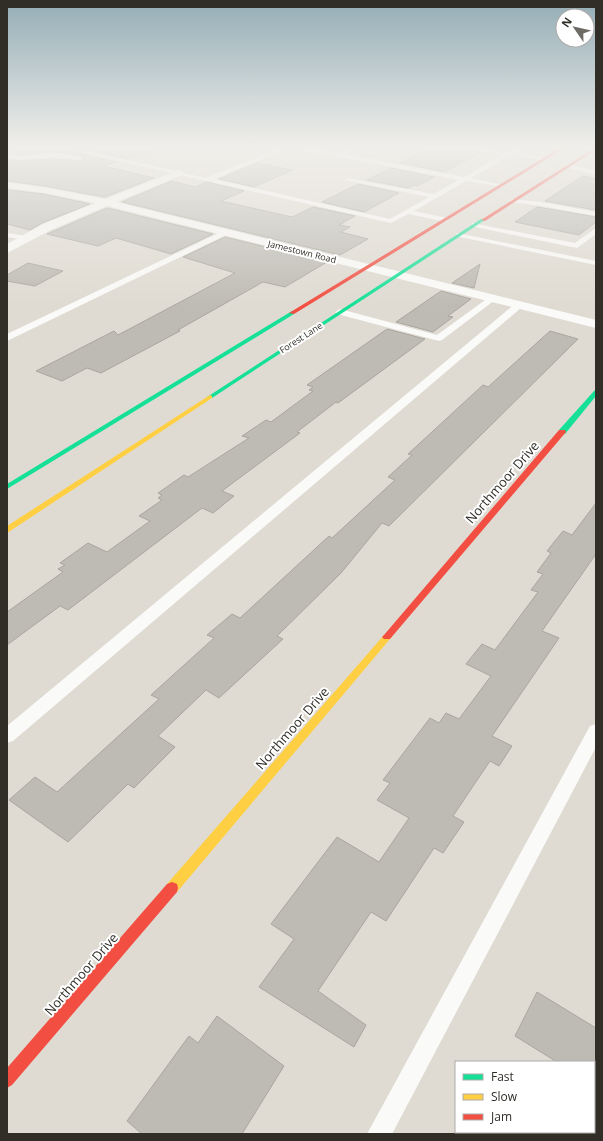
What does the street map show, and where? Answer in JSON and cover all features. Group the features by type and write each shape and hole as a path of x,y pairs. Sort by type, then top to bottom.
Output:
{"main road":[{"path":"7,487 479,199"},
{"name":"Forest Lane","path":"7,530 474,225 517,199"},
{"path":"444,220 474,225"},
{"name":"Northmoor Drive","path":"7,1080 596,392"},
{"path":"140,405 152,410"},
{"path":"165,414 178,419"}],"street":[{"name":"Jamestown Road","path":"90,199 596,324"},
{"path":"7,249 47,227 111,199"}],"lane":[{"path":"293,199 391,221 430,199"},
{"path":"513,201 541,204 596,214"},
{"path":"578,202 596,208"},
{"path":"407,212 444,220"},
{"path":"474,225 577,246 596,230"},
{"path":"7,338 226,233"},
{"path":"7,235 27,238"},
{"path":"460,235 596,264"},
{"path":"340,312 439,338 492,298"},
{"path":"7,736 519,305"},
{"path":"379,1134 596,731"}],"building":[{"path":"7,199 68,199 90,204 42,223 30,230 7,224"},
{"path":"128,199 225,199 221,201 292,217 313,207 355,216 339,225 350,227 341,232 368,239 340,255 122,202"},
{"path":"328,199 387,199 364,212 322,202"},
{"path":"548,199 596,199 596,210 545,201"},
{"path":"537,207 596,217 596,222 579,235 515,222"},
{"path":"107,208 213,234 171,254 116,238 98,246 47,234"},
{"path":"225,237 327,262 285,287 263,282 178,330 180,331 101,373 87,368 62,381 36,371 114,331 118,335 235,273 183,257"},
{"path":"28,263 63,271 35,286 7,281 7,275"},
{"path":"480,264 474,288 452,283"},
{"path":"441,291 471,299 448,316 453,317 433,332 396,322"},
{"path":"387,329 425,339 338,403 336,402 297,432 300,433 222,491 234,496 213,513 202,508 68,610 60,606 7,645 7,612 63,572 58,569 65,565 60,563 88,543 107,552 150,521 139,516 162,500 158,498 162,495 158,493 184,475 188,477 249,438 242,436 266,420 271,422 313,391 309,390 313,387 307,385"},
{"path":"550,331 578,339 389,526 382,523 341,573 277,636 283,639 219,698 206,690 158,736 175,747 134,788 128,784 68,842 9,800 35,777 57,792 159,699 151,695 214,638 207,635 232,614 240,618 329,536 332,538 395,480 388,477 412,455 408,454 483,385 488,387"},
{"path":"596,503 596,554 542,631 559,638 492,736 512,746 499,766 490,761 453,816 464,822 443,853 434,848 386,921 371,912 318,991 366,1025 354,1047 259,987 294,939 271,924 337,837 379,862 409,818 377,800 390,783 383,780 430,718 439,723 446,713 459,719 491,676 466,664 482,644 495,650 538,592 531,590 543,574 537,572 551,553 547,551 563,531 572,535"},
{"path":"537,992 596,1028 596,1062 555,1061 515,1036"},
{"path":"217,1016 284,1066 242,1134 142,1134 127,1121 189,1036 198,1043"}],"traffic: fast":[{"path":"210,397 483,220"},
{"path":"7,487 292,313"},
{"path":"562,432 596,392"}],"traffic: slow":[{"path":"7,530 210,397"},
{"path":"172,888 387,637"}],"traffic: jam":[{"path":"292,313 479,199"},
{"path":"483,220 516,199"},
{"path":"387,637 562,432"},
{"path":"7,1080 172,888"}]}
